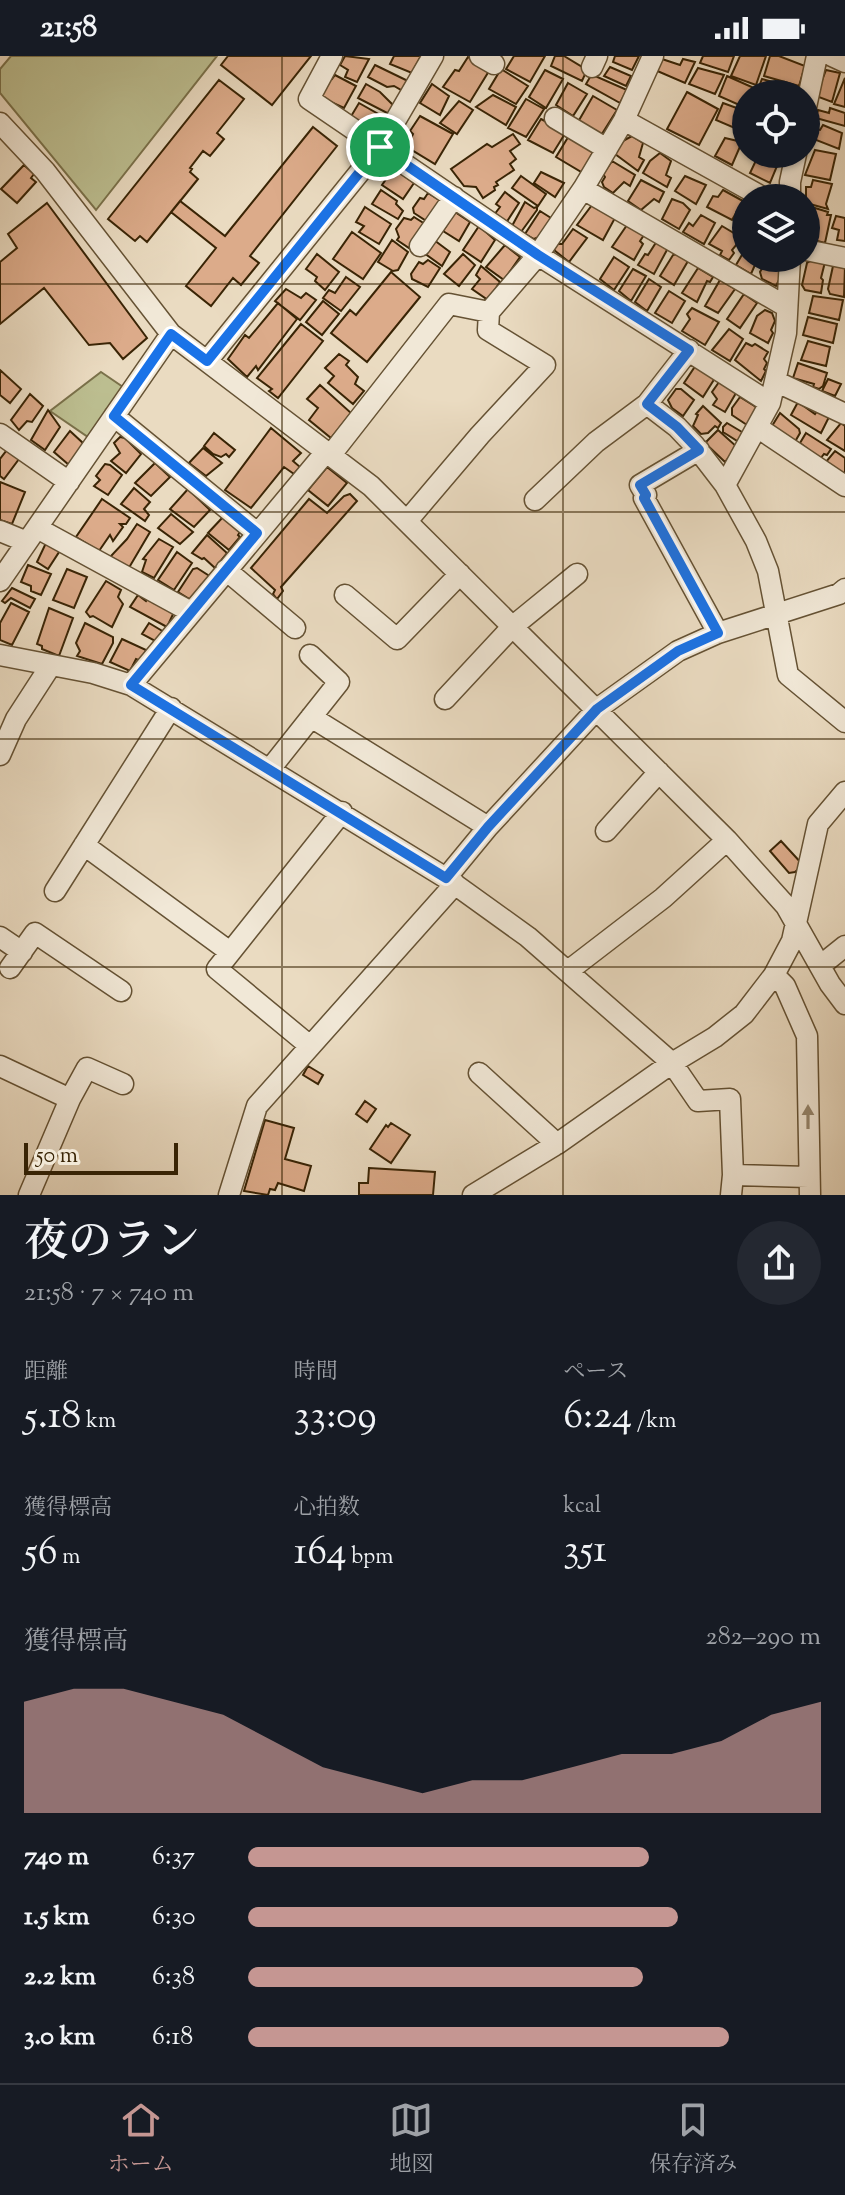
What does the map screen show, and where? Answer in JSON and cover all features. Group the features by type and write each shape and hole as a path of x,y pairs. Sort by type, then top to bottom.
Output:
{"street":[{"path":"332,56 309,99 538,255 770,403"},
{"path":"207,361 380,147 433,56"},
{"path":"407,521 545,365 488,330 489,312 538,255 583,189 624,120 653,56"},
{"path":"812,80 817,56"},
{"path":"832,56 845,62"},
{"path":"555,118 607,149"},
{"path":"624,120 739,184"},
{"path":"0,123 45,171 171,334 371,486 727,840 773,890 845,1004"},
{"path":"583,189 787,307"},
{"path":"420,246 454,197"},
{"path":"820,253 845,258"},
{"path":"725,485 770,403 786,333 789,272"},
{"path":"131,685 257,533 328,454 449,304 489,312"},
{"path":"0,581 171,334"},
{"path":"535,500 596,442 647,404 689,350"},
{"path":"775,381 845,414"},
{"path":"647,404 677,427 699,450 725,485 756,541 768,571 788,675 845,722"},
{"path":"114,416 257,533"},
{"path":"757,427 845,486"},
{"path":"0,434 69,482"},
{"path":"699,450 640,485 646,495 644,498 718,633"},
{"path":"0,531 32,535 191,612"},
{"path":"226,570 295,628"},
{"path":"345,595 397,639 460,574"},
{"path":"445,699 512,627 577,574"},
{"path":"229,1195 257,1106 450,881 488,827 597,709 678,651 718,633 839,594 845,589"},
{"path":"0,655 93,673 131,685 342,812 450,881 528,937 672,1063 698,1101 730,1099 732,1185 809,1186 807,1036 785,986 774,975"},
{"path":"270,769 339,682 310,655"},
{"path":"0,755 16,719 51,665"},
{"path":"55,891 171,708"},
{"path":"311,717 488,827"},
{"path":"606,831 659,772"},
{"path":"473,1195 557,1144 744,1014 774,975 797,926 818,824 845,792"},
{"path":"310,1046 217,969 342,812"},
{"path":"568,971 663,898 727,840"},
{"path":"84,845 230,952"},
{"path":"0,937 16,960 35,933 121,991"},
{"path":"820,966 845,946"},
{"path":"0,1066 70,1099"},
{"path":"29,1195 70,1099 87,1068 123,1084"},
{"path":"479,1073 557,1144"}],"green space":[{"path":"11,56 217,56 96,210 0,93 0,69"},
{"path":"101,372 123,387 88,437 50,411"}],"building":[{"path":"228,56 311,56 272,105 221,65"},
{"path":"345,56 369,59 357,82 345,77 348,70 340,65"},
{"path":"394,56 421,56 412,73 390,64"},
{"path":"514,56 545,56 530,82 506,69"},
{"path":"555,56 564,56 587,70 582,81 551,66"},
{"path":"615,56 639,56 632,70 613,62"},
{"path":"703,56 734,56 728,72 700,63"},
{"path":"740,56 766,56 758,80 731,76"},
{"path":"770,56 779,56 805,66 801,80 778,80 764,76"},
{"path":"468,57 489,71 470,102 443,87"},
{"path":"662,59 680,65 683,59 695,62 685,83 655,70"},
{"path":"375,65 408,81 403,91 368,77"},
{"path":"610,67 631,76 626,86 604,76"},
{"path":"698,68 724,75 715,94 689,84"},
{"path":"501,69 528,86 516,104 489,89"},
{"path":"545,70 563,79 546,108 529,97"},
{"path":"826,70 840,73 832,102 820,98 820,86"},
{"path":"593,72 595,76 627,90 620,103 586,84"},
{"path":"335,75 356,86 344,108 320,97 329,77 332,79"},
{"path":"727,76 736,80 732,80 732,102 719,96"},
{"path":"845,78 845,107 834,104"},
{"path":"219,80 244,99 217,133 224,139 210,156 203,151 190,168 198,179 147,242 140,236 135,241 108,219"},
{"path":"568,83 587,94 573,116 556,105"},
{"path":"366,84 394,106 389,114 358,98"},
{"path":"432,84 449,96 440,115 420,103"},
{"path":"687,92 718,109 699,145 667,129"},
{"path":"493,95 516,107 506,125 476,107"},
{"path":"593,96 617,110 600,137 578,122"},
{"path":"526,99 544,109 526,137 508,128"},
{"path":"459,101 473,110 457,134 440,123"},
{"path":"359,103 387,119 380,133 350,118"},
{"path":"723,103 732,106 732,127 716,120"},
{"path":"830,108 845,113 845,126 820,119 820,111 829,113"},
{"path":"420,116 453,134 435,164 407,147 413,134 410,131"},
{"path":"541,119 566,132 553,153 528,140"},
{"path":"823,125 842,133 839,149 820,142"},
{"path":"313,127 337,146 250,256 259,263 241,285 233,278 211,306 186,286 216,248 171,212 180,201 225,236"},
{"path":"513,134 520,144 510,151 516,159 510,164 514,170 496,182 495,190 483,198 476,187 464,186 451,169 487,144 492,147"},
{"path":"570,134 595,148 583,173 556,157"},
{"path":"632,136 643,143 639,157 644,160 638,171 615,154 621,142"},
{"path":"725,138 732,140 732,165 715,156"},
{"path":"820,151 836,154 830,180 805,175 808,168 820,168"},
{"path":"660,153 671,161 666,175 671,178 667,187 643,173 650,161"},
{"path":"612,161 635,175 630,186 624,182 613,193 602,182 603,174"},
{"path":"24,165 34,174 31,178 36,182 17,203 1,189"},
{"path":"394,168 414,183 403,199 382,185"},
{"path":"752,168 776,168 770,183 750,173"},
{"path":"541,172 564,183 555,197 534,183"},
{"path":"521,176 546,194 538,206 512,188"},
{"path":"685,176 706,185 696,204 675,191"},
{"path":"641,180 664,192 659,202 654,199 641,210 628,201"},
{"path":"813,180 832,184 826,204 828,209 820,207 820,184 812,184"},
{"path":"381,190 397,201 396,204 403,211 398,219 372,204"},
{"path":"723,190 732,195 732,220 707,207 713,196 718,197"},
{"path":"505,192 519,203 506,223 494,215 500,207 496,204"},
{"path":"428,193 441,201 428,222 414,213 413,208"},
{"path":"672,199 690,210 679,229 662,219"},
{"path":"525,202 537,207 537,210 521,232 512,226"},
{"path":"47,203 147,338 123,359 110,343 89,345 44,288 0,324 0,262 17,248 8,234"},
{"path":"592,205 615,218 603,240 577,225"},
{"path":"365,207 391,224 379,244 359,232 364,226 356,222"},
{"path":"820,210 831,215 825,243 820,242"},
{"path":"540,211 551,218 539,237 534,239 525,234"},
{"path":"455,212 470,222 459,241 443,231"},
{"path":"701,215 715,223 704,244 683,232 689,223 693,226"},
{"path":"836,216 845,218 845,241 837,240 839,230 832,228"},
{"path":"414,217 425,224 409,248 397,240 396,229 404,218 411,220"},
{"path":"627,225 644,235 640,241 643,244 634,260 612,247"},
{"path":"479,226 495,240 481,262 463,250"},
{"path":"722,226 732,232 732,256 729,260 720,255 722,251 709,244"},
{"path":"573,229 587,238 569,262 554,250"},
{"path":"352,232 381,253 363,279 333,259"},
{"path":"392,240 408,252 398,270 393,271 378,262"},
{"path":"434,240 450,252 442,266 424,253"},
{"path":"657,241 668,248 654,274 638,265"},
{"path":"505,245 520,257 504,280 486,267"},
{"path":"317,254 339,272 325,290 315,281 317,277 306,269"},
{"path":"463,254 475,265 459,286 444,274"},
{"path":"677,254 688,261 674,285 660,276 673,255"},
{"path":"614,257 629,267 614,290 600,279"},
{"path":"428,260 440,268 428,287 412,279 411,274 419,262 423,264"},
{"path":"820,261 825,262 821,293 805,290 802,285 805,272 820,272"},
{"path":"481,266 500,282 488,300 472,289 480,279 476,275"},
{"path":"833,266 845,266 844,297 830,294 828,289"},
{"path":"698,268 713,277 710,282 707,281 697,302 682,293"},
{"path":"633,269 646,276 631,301 619,291"},
{"path":"391,272 420,297 367,362 331,333 350,310 356,315"},
{"path":"760,272 779,272 776,286 762,279"},
{"path":"346,277 360,287 341,311 323,298 329,290 335,293"},
{"path":"649,279 661,287 647,311 635,302"},
{"path":"720,280 735,289 718,313 705,306"},
{"path":"286,289 301,298 306,293 316,300 300,320 275,301"},
{"path":"669,291 685,301 672,323 655,313"},
{"path":"744,294 757,303 740,328 727,319"},
{"path":"813,296 843,300 839,320 809,313"},
{"path":"323,301 339,314 322,335 306,322"},
{"path":"278,303 297,319 258,370 256,366 247,377 228,359 245,335 249,338"},
{"path":"692,308 719,322 705,345 682,331 690,319 687,314"},
{"path":"765,310 772,313 775,321 768,343 750,333 757,316"},
{"path":"808,317 837,324 833,343 803,335"},
{"path":"301,324 323,341 278,398 257,378"},
{"path":"729,329 743,339 730,361 712,350"},
{"path":"808,341 830,347 826,366 801,360"},
{"path":"746,343 755,344 768,352 764,359 766,371 761,381 735,360"},
{"path":"339,354 349,361 346,365 358,377 355,384 364,391 353,404 328,383 334,376 325,368"},
{"path":"798,363 827,373 823,386 819,389 813,387 814,384 793,378"},
{"path":"696,365 715,378 703,397 684,383"},
{"path":"0,370 21,389 10,403 0,395"},
{"path":"828,379 841,384 835,396 822,391"},
{"path":"719,382 736,393 725,412 713,405 717,399 712,392"},
{"path":"320,385 351,413 331,438 309,420 318,408 307,399"},
{"path":"676,389 681,389 694,400 683,416 672,408 668,400"},
{"path":"30,394 43,406 32,422 27,421 19,430 11,420"},
{"path":"740,397 756,407 750,427 732,415 732,408"},
{"path":"798,402 815,414 817,411 829,417 821,433 791,415"},
{"path":"703,406 721,423 718,428 715,426 708,433 701,434 693,426 696,414"},
{"path":"48,410 60,427 45,450 31,440"},
{"path":"780,413 799,429 796,440 790,440 772,426"},
{"path":"727,423 747,435 742,444 723,432"},
{"path":"841,423 845,426 845,451 827,440"},
{"path":"271,428 301,453 293,461 300,467 294,474 284,467 251,508 225,490"},
{"path":"718,430 737,447 725,462 705,443"},
{"path":"70,431 84,444 69,465 54,452"},
{"path":"214,433 235,450 229,457 213,454 204,446"},
{"path":"806,433 831,449 827,455 820,459 800,443"},
{"path":"120,437 141,454 126,473 111,461 120,453 114,443"},
{"path":"10,446 22,455 4,479 0,476 0,459"},
{"path":"203,448 222,463 206,476 189,463"},
{"path":"835,451 845,458 845,477 825,463"},
{"path":"155,463 170,477 151,496 135,483"},
{"path":"105,464 122,475 108,495 94,486 100,480 96,476"},
{"path":"327,467 347,483 328,506 308,490"},
{"path":"0,482 25,492 12,524 0,520"},
{"path":"134,488 150,502 144,509 149,515 145,521 121,504"},
{"path":"188,489 210,510 194,527 170,509"},
{"path":"350,494 357,501 281,587 283,591 277,599 273,594 275,590 251,568 309,499 327,513"},
{"path":"102,499 130,518 126,524 120,524 123,527 113,541 110,535 99,551 76,537"},
{"path":"171,514 193,532 180,544 158,528"},
{"path":"223,517 240,532 240,537 229,550 208,533"},
{"path":"137,524 150,532 130,566 125,568 110,557"},
{"path":"207,535 227,553 215,568 192,553"},
{"path":"159,539 173,547 154,578 142,572 146,560 143,559"},
{"path":"50,543 61,549 48,569 37,562 45,545"},
{"path":"177,552 192,563 174,590 158,580"},
{"path":"28,565 51,574 41,595 21,582"},
{"path":"197,568 211,577 191,600 178,592 193,569"},
{"path":"67,569 87,577 74,608 53,600"},
{"path":"106,581 121,590 118,597 123,604 112,627 86,612"},
{"path":"12,588 35,599 30,608 11,598 5,603 2,601"},
{"path":"138,595 146,601 150,596 175,610 167,627 130,607"},
{"path":"11,603 29,612 12,645 0,640 0,623"},
{"path":"49,608 73,618 59,656 37,644"},
{"path":"85,623 113,637 102,664 77,656 80,651 76,643"},
{"path":"149,623 164,632 157,642 142,634"},
{"path":"122,639 146,650 141,661 136,659 130,671 110,662"},
{"path":"781,841 803,865 795,872 789,873 770,851"},
{"path":"308,1066 323,1075 318,1084 303,1075"},
{"path":"365,1101 376,1109 367,1122 356,1114"},
{"path":"265,1120 294,1128 285,1159 311,1166 304,1191 278,1183 268,1195 244,1191"},
{"path":"391,1123 410,1135 391,1163 370,1149 386,1125 388,1127"},
{"path":"369,1168 435,1172 433,1195 359,1195 359,1183 368,1183"}],"route":[{"path":"380,147 538,255 689,350 647,404 677,427 699,450 640,485 646,495 644,498 718,633 678,651 597,709 488,827 446,878 131,685 257,533 114,416 171,334 207,361 380,147"}]}
